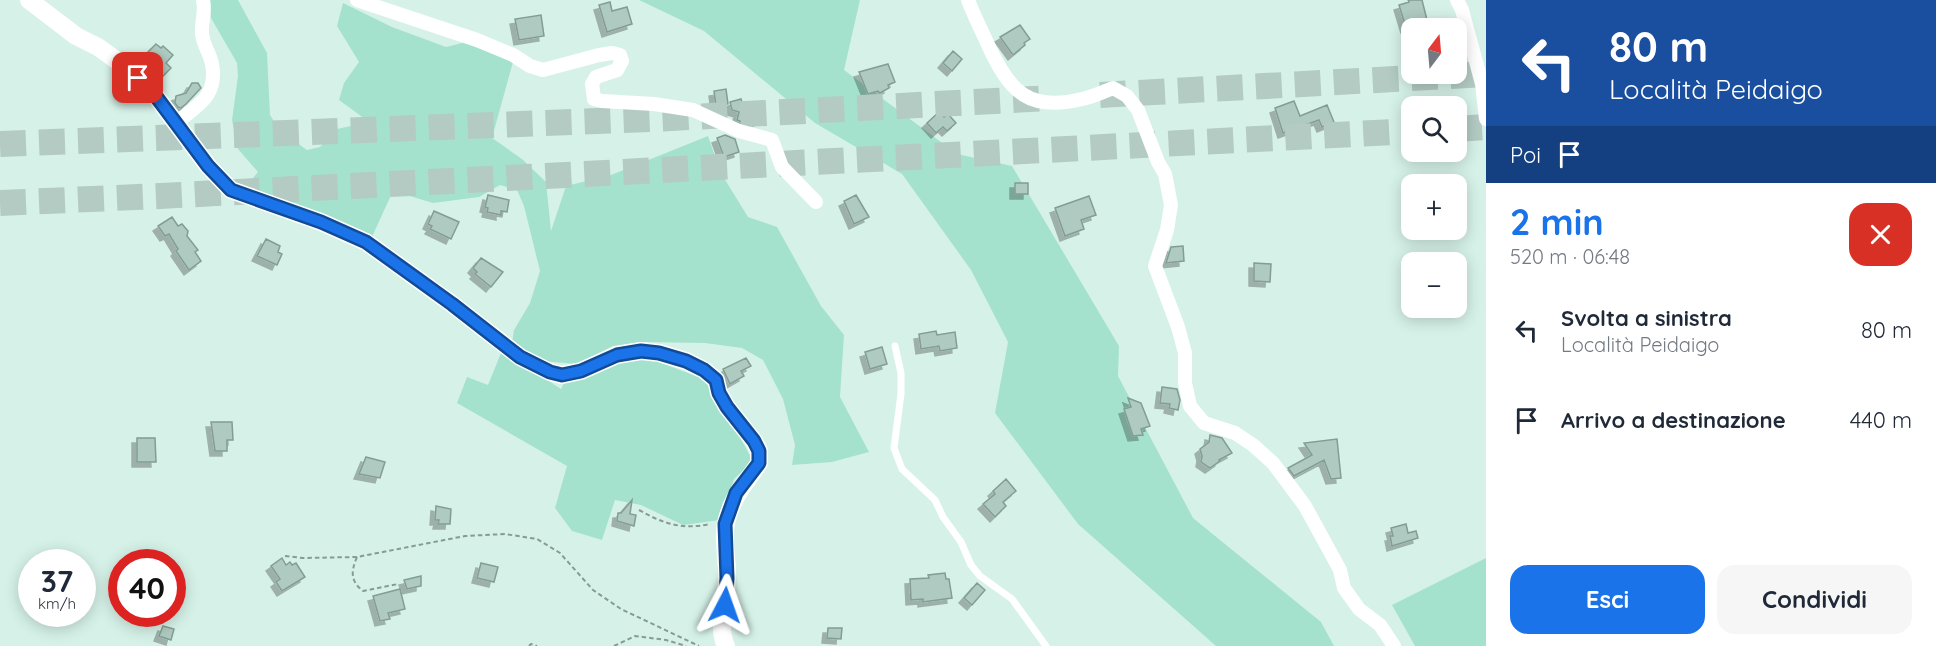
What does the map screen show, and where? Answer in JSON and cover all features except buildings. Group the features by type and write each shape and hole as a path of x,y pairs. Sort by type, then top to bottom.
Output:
{"street":[{"path":"29,0 76,36 98,47 123,65 152,91 208,166 231,190 321,222 366,242 520,357 550,372 562,375 581,371 617,355 641,351 659,353 686,361 704,370 716,380 719,393 727,407 754,441 759,451 759,463 736,493 725,524 727,578 722,625 726,646"},
{"path":"176,123 206,99 212,88 212,64 201,34 205,8 203,0"},
{"path":"357,0 477,40 543,70 599,55 612,53 620,55 622,61 617,70 596,76 592,84 594,99 693,110 739,131 772,141 782,167 816,202"},
{"path":"968,0 1001,73 1014,88 1026,97 1045,102 1064,102 1082,99 1113,88 1127,96 1138,110 1165,174 1171,205 1167,230 1155,267 1178,327 1185,353 1185,382 1190,406 1204,423 1234,433 1253,445 1273,463 1305,506 1340,570 1344,588 1359,609 1380,625 1394,646"},
{"path":"1457,0 1462,10 1482,84 1486,119"}],"lane":[{"path":"895,346 901,373 901,394 894,448 902,469 935,500 943,517 961,542 971,565 980,576 1012,599 1046,646"}],"path":[{"path":"639,510 676,526 693,528 714,523 725,524"},
{"path":"285,556 357,557 465,536 505,534 537,539 560,553 593,590 621,609 699,646"},
{"path":"357,557 351,570 355,585 363,591 398,584"},
{"path":"614,646 635,636 666,640 687,646"},
{"path":"529,646 537,646"}],"green space":[{"path":"209,0 238,0 267,53 270,115 280,131 307,150 320,147 337,129 360,124 365,119 339,100 344,83 359,62 337,26 343,3 392,27 446,47 466,42 513,62 492,138 522,159 546,182 551,231 566,186 611,175 708,136 721,173 748,217 777,227 821,306 844,335 840,397 869,452 832,462 792,465 795,445 783,399 763,360 742,348 705,343 641,342 613,346 577,364 541,361 512,343 514,330 530,303 540,271 524,206 517,190 500,185 479,197 433,203 393,191 371,239 242,191 258,172 238,149 232,120 238,76 237,63 211,18"},
{"path":"639,0 860,0 844,70 957,154 1012,166 1119,346 1118,376 1193,518 1321,622 1334,646 1216,646 1078,524 995,413 1008,342 971,270 902,174 815,123 704,31"},
{"path":"501,353 518,361 561,389 565,381 643,356 709,381 753,461 734,479 720,520 683,525 641,505 615,500 602,540 572,531 555,508 567,466 457,403 467,377 488,385"},
{"path":"1486,558 1486,646 1415,646 1392,605"}],"tunnel":[{"path":"1100,95 1486,74"},
{"path":"0,144 652,119 1051,98"},
{"path":"1467,128 1486,127"},
{"path":"0,203 1401,132"}],"route":[{"path":"138,78 152,91 208,166 231,190 321,222 366,242 520,357 550,372 562,375 581,371 617,355 641,351 659,353 686,361 704,370 716,380 719,393 727,407 754,441 759,451 759,463 736,493 725,524 727,578 725,605"}]}
